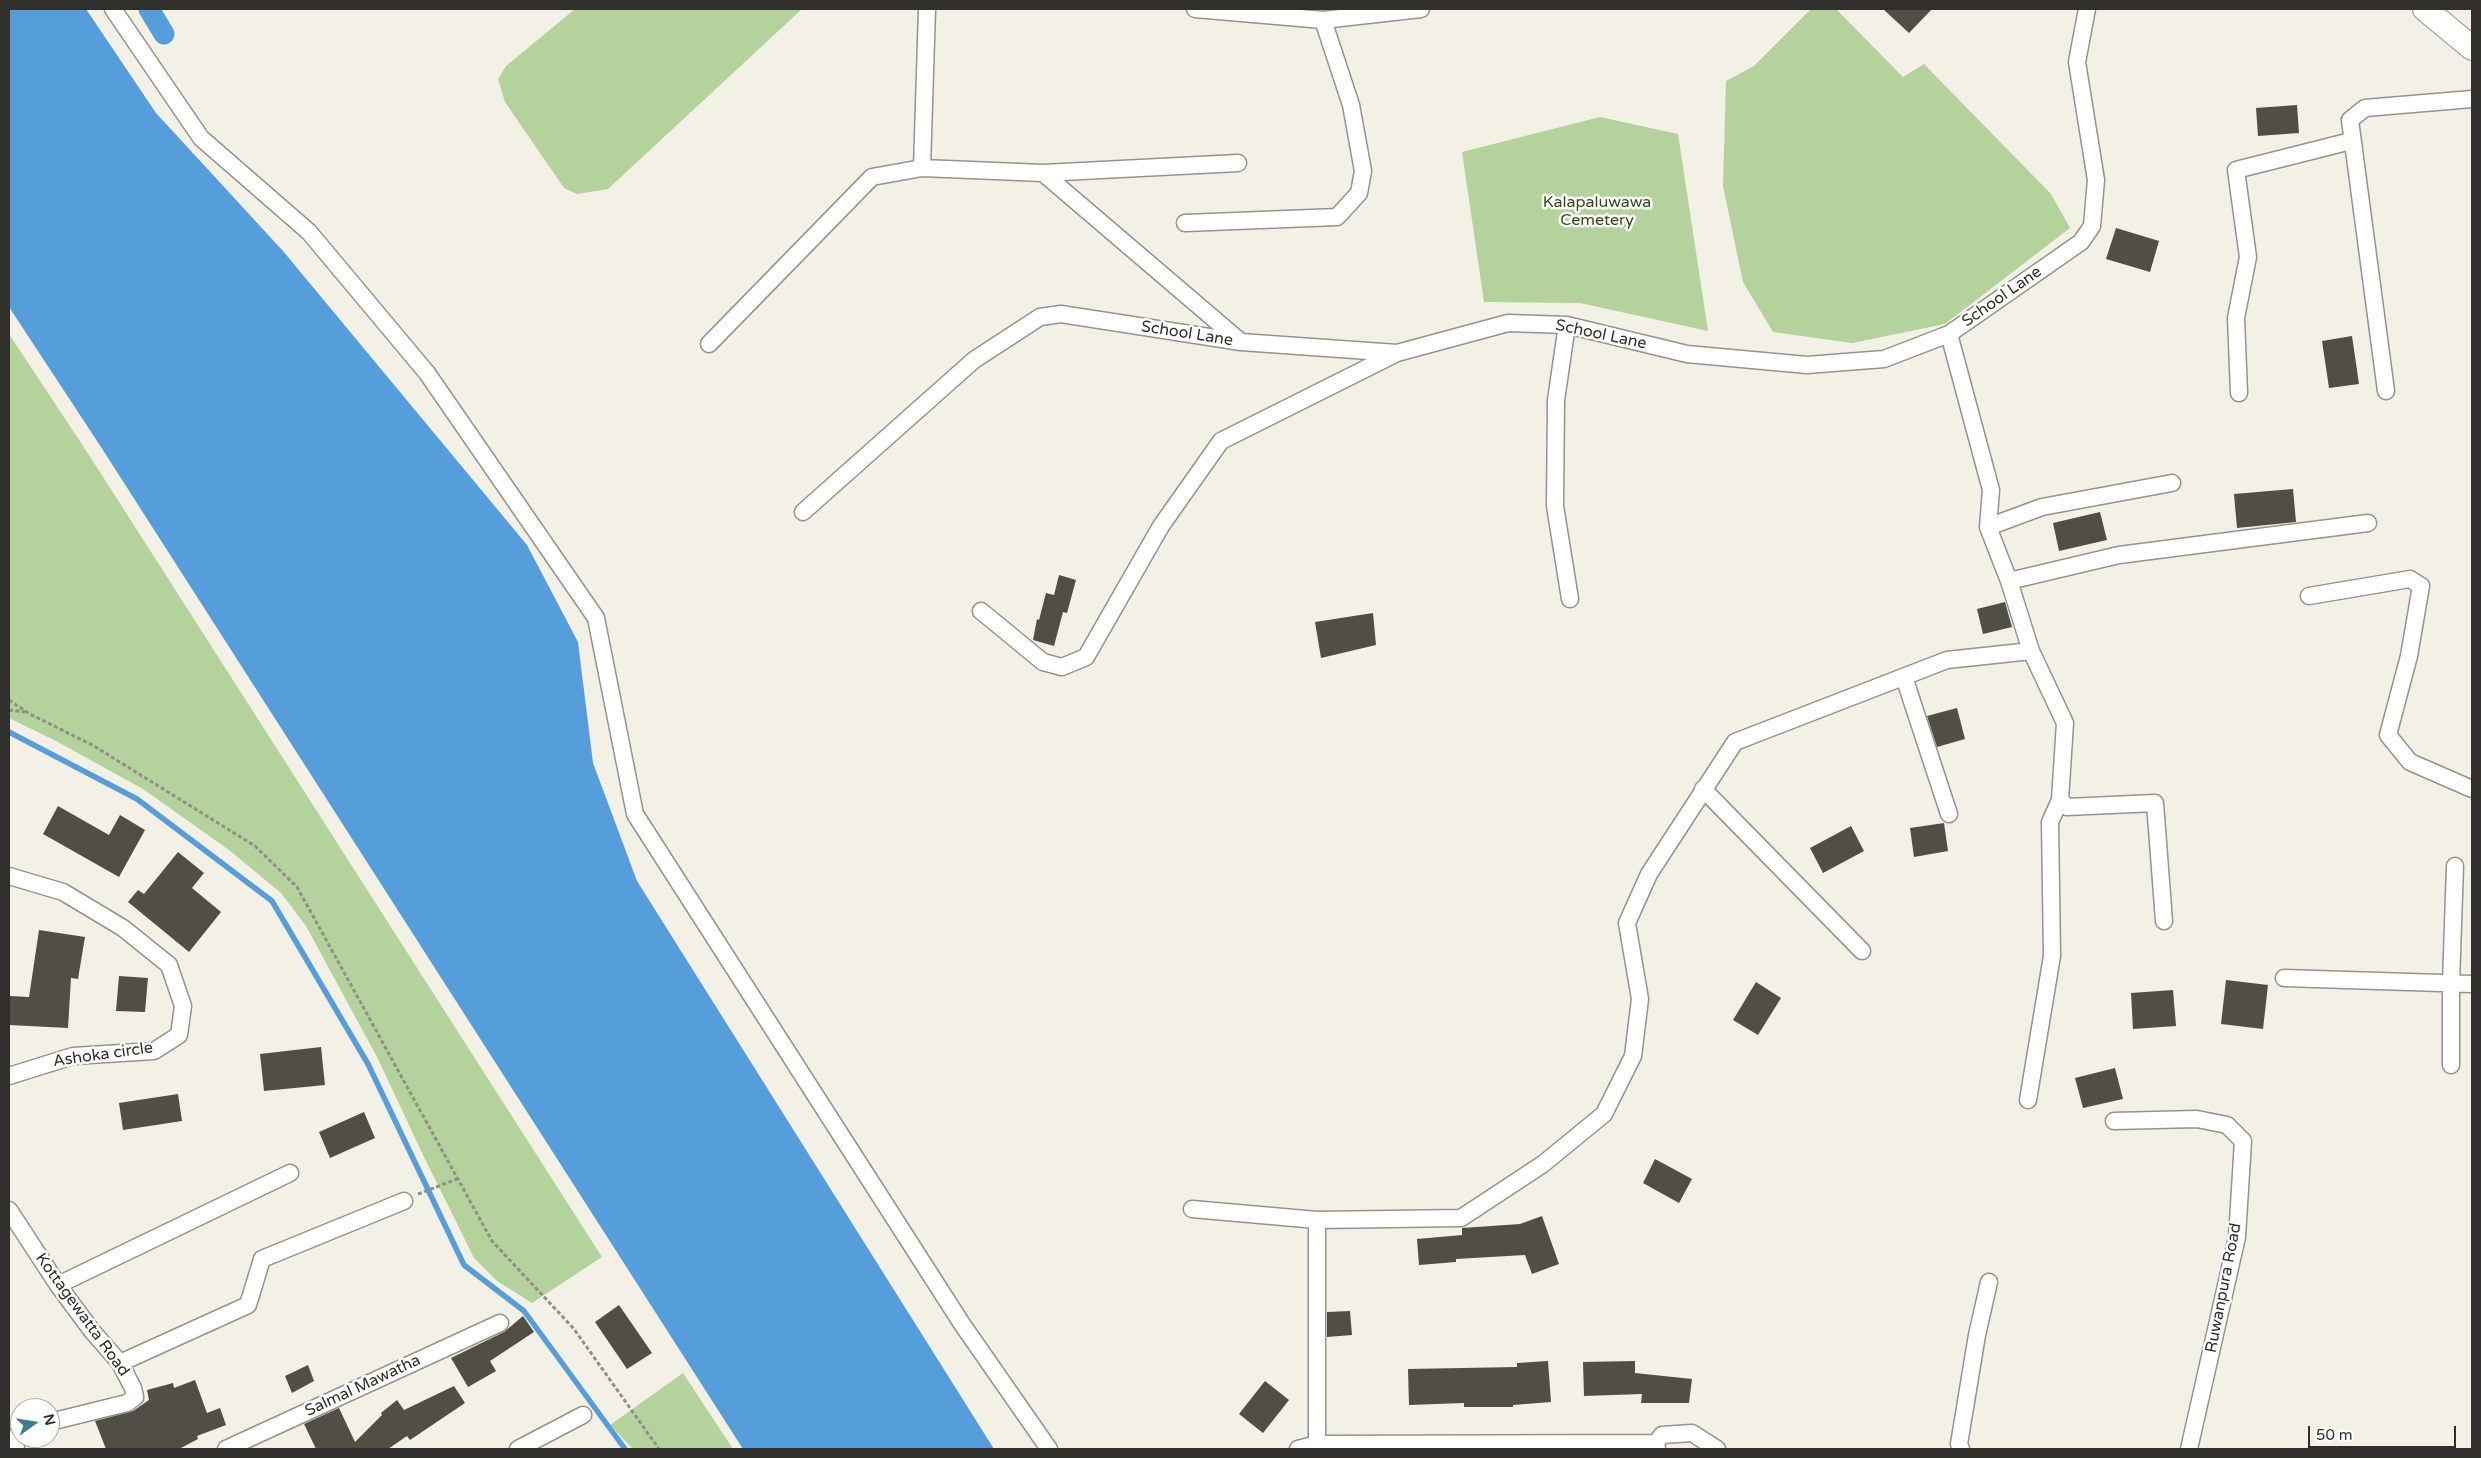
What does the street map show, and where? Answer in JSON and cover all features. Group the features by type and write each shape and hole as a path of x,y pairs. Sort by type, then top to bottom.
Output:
{"street":[{"path":"113,9 201,138 309,232 427,372 596,618 635,814 962,1324 1049,1449"},
{"path":"922,168 927,9"},
{"path":"1195,9 1323,20 1421,9"},
{"name":"School Lane","path":"803,512 974,360 1040,317 1061,314 1241,342 1397,353 1508,323 1567,325 1687,354 1807,365 1884,359 1949,334 2081,242 2092,226 2096,180 2077,62 2087,9"},
{"path":"2425,9 2472,48"},
{"path":"1185,223 1337,217 1358,193 1363,171 1351,105 1323,20"},
{"path":"2386,391 2351,141 2350,120 2366,108 2472,99"},
{"path":"2240,393 2236,318 2248,257 2236,170 2351,141"},
{"path":"709,344 872,177 922,168 1043,173 1238,163"},
{"path":"1043,173 1241,342"},
{"path":"1567,325 1556,400 1555,506 1570,599"},
{"path":"1949,334 1991,490 1988,527 2009,580 2030,651 2065,723 2060,800 2050,822 2052,956 2028,1100"},
{"path":"981,611 1043,662 1062,667 1086,657 1161,526 1221,441 1397,353"},
{"path":"1988,527 2042,507 2172,483"},
{"path":"2009,580 2119,555 2368,523"},
{"path":"2310,596 2410,579 2421,586 2408,656 2388,735 2410,762 2472,789"},
{"path":"1192,1210 1317,1220 1461,1218 1543,1164 1604,1114 1633,1056 1640,999 1627,923 1648,874 1735,742 1947,660 2030,651"},
{"path":"1904,677 1949,814"},
{"path":"1703,789 1862,951"},
{"path":"2060,800 2067,807 2155,803 2164,921"},
{"path":"2451,1065 2451,983 2455,866"},
{"name":"Ashoka circle","path":"9,876 63,892 124,928 169,965 183,1006 179,1035 154,1051 73,1056 9,1076"},
{"path":"2284,978 2472,984"},
{"name":"Ruwanpura Road","path":"2114,1121 2197,1119 2227,1125 2242,1141 2237,1237 2189,1449"},
{"path":"58,1285 290,1173"},
{"path":"120,1362 248,1305 262,1259 404,1201"},
{"name":"Kottagewatta Road","path":"9,1210 58,1285 92,1331 120,1362 136,1397 127,1403 60,1420"},
{"path":"1317,1220 1317,1444"},
{"path":"1961,1449 1959,1444 1977,1335 1989,1282"},
{"name":"Salmal Mawatha","path":"226,1449 500,1323"},
{"path":"518,1449 583,1414"},
{"path":"1298,1449 1317,1444 1657,1446 1662,1435 1692,1433 1717,1449"}],"path":[{"path":"9,700 28,713 94,746 255,846 297,887 492,1241 574,1329 659,1449"},
{"path":"9,710 28,713"},
{"path":"421,1192 457,1179"}],"green space":[{"path":"575,9 802,9 608,189 577,194 564,188 505,102 498,79 506,66"},
{"path":"1811,9 1836,9 1903,77 1924,64 2051,194 2070,228 1945,324 1852,343 1773,332 1743,282 1723,186 1726,81 1754,66"},
{"name":"Kalapaluwawa Cemetery","path":"1600,117 1678,134 1708,331 1580,303 1484,302 1462,152"},
{"path":"9,334 89,455 602,1257 532,1303 497,1281 474,1258 378,1059 306,926 281,893 229,850 143,789 56,741 9,718"},
{"path":"683,1373 733,1449 633,1449 610,1425"}],"water":[{"path":"9,9 86,9 156,113 283,251 527,545 578,642 593,763 637,881 994,1449 743,1449 101,447 9,307"}],"building":[{"path":"1883,9 1932,9 1909,33"},
{"path":"2297,105 2299,133 2258,136 2256,108"},
{"path":"2116,228 2159,241 2150,272 2106,259"},
{"path":"2352,336 2359,384 2329,388 2322,341"},
{"path":"2293,489 2296,522 2237,528 2234,494"},
{"path":"2100,512 2107,540 2059,551 2053,523"},
{"path":"1059,575 1076,580 1067,613 1063,612 1054,646 1033,640 1037,619 1039,620 1046,593 1054,595"},
{"path":"2005,602 2012,627 1983,634 1977,609"},
{"path":"1373,613 1376,645 1321,658 1315,622"},
{"path":"1957,708 1965,739 1937,747 1927,716"},
{"path":"58,806 109,835 120,815 145,830 119,877 43,834"},
{"path":"1944,823 1948,851 1914,857 1910,828"},
{"path":"1851,826 1864,851 1823,873 1810,848"},
{"path":"178,852 204,873 192,888 221,912 189,952 128,902 138,890 144,894"},
{"path":"39,930 85,937 78,979 71,978 68,1028 9,1025 10,996 29,997"},
{"path":"119,976 148,978 145,1012 116,1011"},
{"path":"2226,980 2268,985 2263,1029 2221,1024"},
{"path":"1756,982 1781,998 1758,1035 1733,1020"},
{"path":"2173,990 2176,1026 2133,1029 2131,993"},
{"path":"321,1047 325,1085 264,1091 260,1054"},
{"path":"2115,1068 2123,1099 2083,1108 2075,1078"},
{"path":"178,1094 182,1121 123,1130 119,1103"},
{"path":"364,1112 375,1138 330,1158 319,1132"},
{"path":"1655,1159 1692,1179 1679,1203 1643,1183"},
{"path":"1542,1216 1559,1264 1532,1274 1525,1255 1456,1259 1456,1262 1419,1265 1417,1239 1462,1235 1462,1228 1520,1224"},
{"path":"619,1305 652,1353 627,1369 595,1322"},
{"path":"1350,1311 1352,1335 1327,1337 1327,1312"},
{"path":"523,1316 534,1332 490,1361 496,1371 468,1387 451,1358 504,1332"},
{"path":"1548,1361 1551,1402 1513,1405 1513,1407 1464,1407 1464,1403 1409,1405 1408,1369 1517,1367 1517,1363"},
{"path":"1635,1361 1635,1373 1692,1379 1689,1403 1641,1403 1642,1394 1584,1396 1583,1362"},
{"path":"308,1365 314,1381 292,1393 285,1376"},
{"path":"195,1380 207,1413 220,1408 226,1425 197,1436 198,1439 179,1449 106,1449 95,1421 133,1411 149,1400 147,1390 173,1383 174,1388"},
{"path":"1265,1381 1289,1400 1263,1433 1239,1414"},
{"path":"454,1386 465,1403 410,1440 407,1436 388,1449 316,1449 304,1424 339,1408 355,1442 382,1415 381,1413 397,1400 404,1410"}],"waterway":[{"path":"149,9 164,34"},
{"path":"9,732 137,799 272,901 368,1064 464,1265 524,1311 625,1449"}]}
